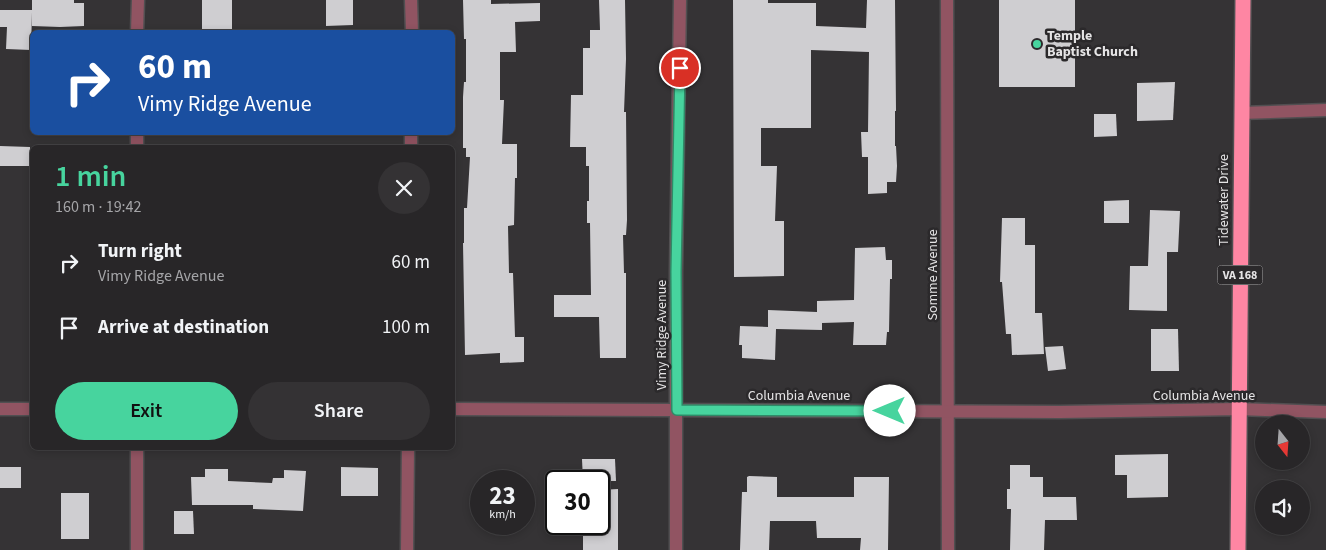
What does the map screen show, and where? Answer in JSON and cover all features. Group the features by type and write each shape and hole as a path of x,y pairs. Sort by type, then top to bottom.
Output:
{"highway":[{"name":"Tidewater Drive","path":"1238,550 1243,0"}],"street":[{"path":"137,30 138,0"},
{"path":"411,0 412,30"},
{"name":"Vimy Ridge Avenue","path":"676,550 676,272 680,0"},
{"name":"Somme Avenue","path":"947,0 948,550"},
{"path":"1241,113 1326,110"},
{"path":"0,409 30,409"},
{"name":"Columbia Avenue","path":"455,409 1060,412 1239,409 1326,412"},
{"path":"137,450 137,550"},
{"path":"407,550 408,450"}],"building":[{"path":"32,0 74,0 74,3 84,3 84,26 32,26 32,12 30,50 6,49 7,27 0,27 0,10 32,10"},
{"path":"202,0 232,0 232,30 202,30"},
{"path":"326,0 353,0 353,25 326,26"},
{"path":"463,0 491,0 491,4 540,3 540,21 515,22 516,52 500,52 500,100 504,100 502,144 517,144 514,225 508,226 509,273 513,273 515,337 524,337 524,362 500,363 500,353 465,355 463,243 464,208 467,208 470,157 466,157 466,148 463,148 466,39 464,39"},
{"path":"599,0 625,0 626,59 624,112 626,112 627,220 626,235 623,235 624,273 626,273 626,358 600,358 599,317 554,317 554,295 591,295 590,223 587,223 589,166 586,166 586,147 570,147 571,95 583,95 583,48 590,48 590,30 600,30"},
{"path":"733,0 768,0 768,3 816,3 816,26 866,28 867,0 895,0 895,146 897,166 896,182 887,182 887,193 868,194 868,157 862,157 861,132 868,132 869,52 811,50 811,128 761,128 761,166 777,166 775,221 784,221 784,276 734,277"},
{"name":"Temple Baptist Church","path":"999,0 1075,0 1075,87 999,87"},
{"path":"1175,82 1173,120 1137,121 1137,83"},
{"path":"1094,114 1116,114 1117,136 1094,137"},
{"path":"0,146 30,147 30,166 0,166"},
{"path":"1129,200 1129,223 1104,223 1104,201"},
{"path":"1150,210 1180,211 1178,252 1167,252 1167,311 1129,310 1130,266 1148,266"},
{"path":"1002,218 1025,218 1025,245 1035,245 1035,313 1042,313 1044,354 1012,355 1011,334 1006,334 1002,282 1000,282"},
{"path":"885,247 886,260 892,260 889,332 887,332 886,345 853,345 854,322 822,323 822,330 776,329 775,360 742,358 742,345 739,345 740,326 768,327 768,310 817,312 817,301 854,300 855,248"},
{"path":"1151,329 1178,329 1179,371 1151,371"},
{"path":"1063,346 1066,369 1048,371 1045,347"},
{"path":"1168,454 1168,497 1127,498 1127,475 1115,475 1115,455"},
{"path":"582,459 615,459 616,481 610,481 610,470 582,470"},
{"path":"1010,465 1030,465 1030,477 1043,477 1043,497 1076,497 1077,520 1045,520 1044,550 1010,550 1011,509 1007,509 1007,489 1010,489"},
{"path":"0,467 21,467 21,488 0,488"},
{"path":"341,467 378,468 378,496 341,496"},
{"path":"205,469 228,469 228,481 272,483 273,478 284,478 284,470 306,471 303,511 253,509 253,505 192,505 191,477 205,477"},
{"path":"747,477 777,477 777,497 854,497 854,477 889,477 888,550 860,550 861,538 817,538 816,521 770,521 769,550 740,550 742,492 747,492"},
{"path":"610,489 618,489 618,550 583,550 583,535 610,535"},
{"path":"61,493 89,493 89,539 61,539"},
{"path":"174,511 193,511 194,534 174,534"}],"place":[{"name":"Temple Baptist Church","path":"1037,44"}],"route":[{"path":"680,68 676,272 677,410 890,411"}]}
